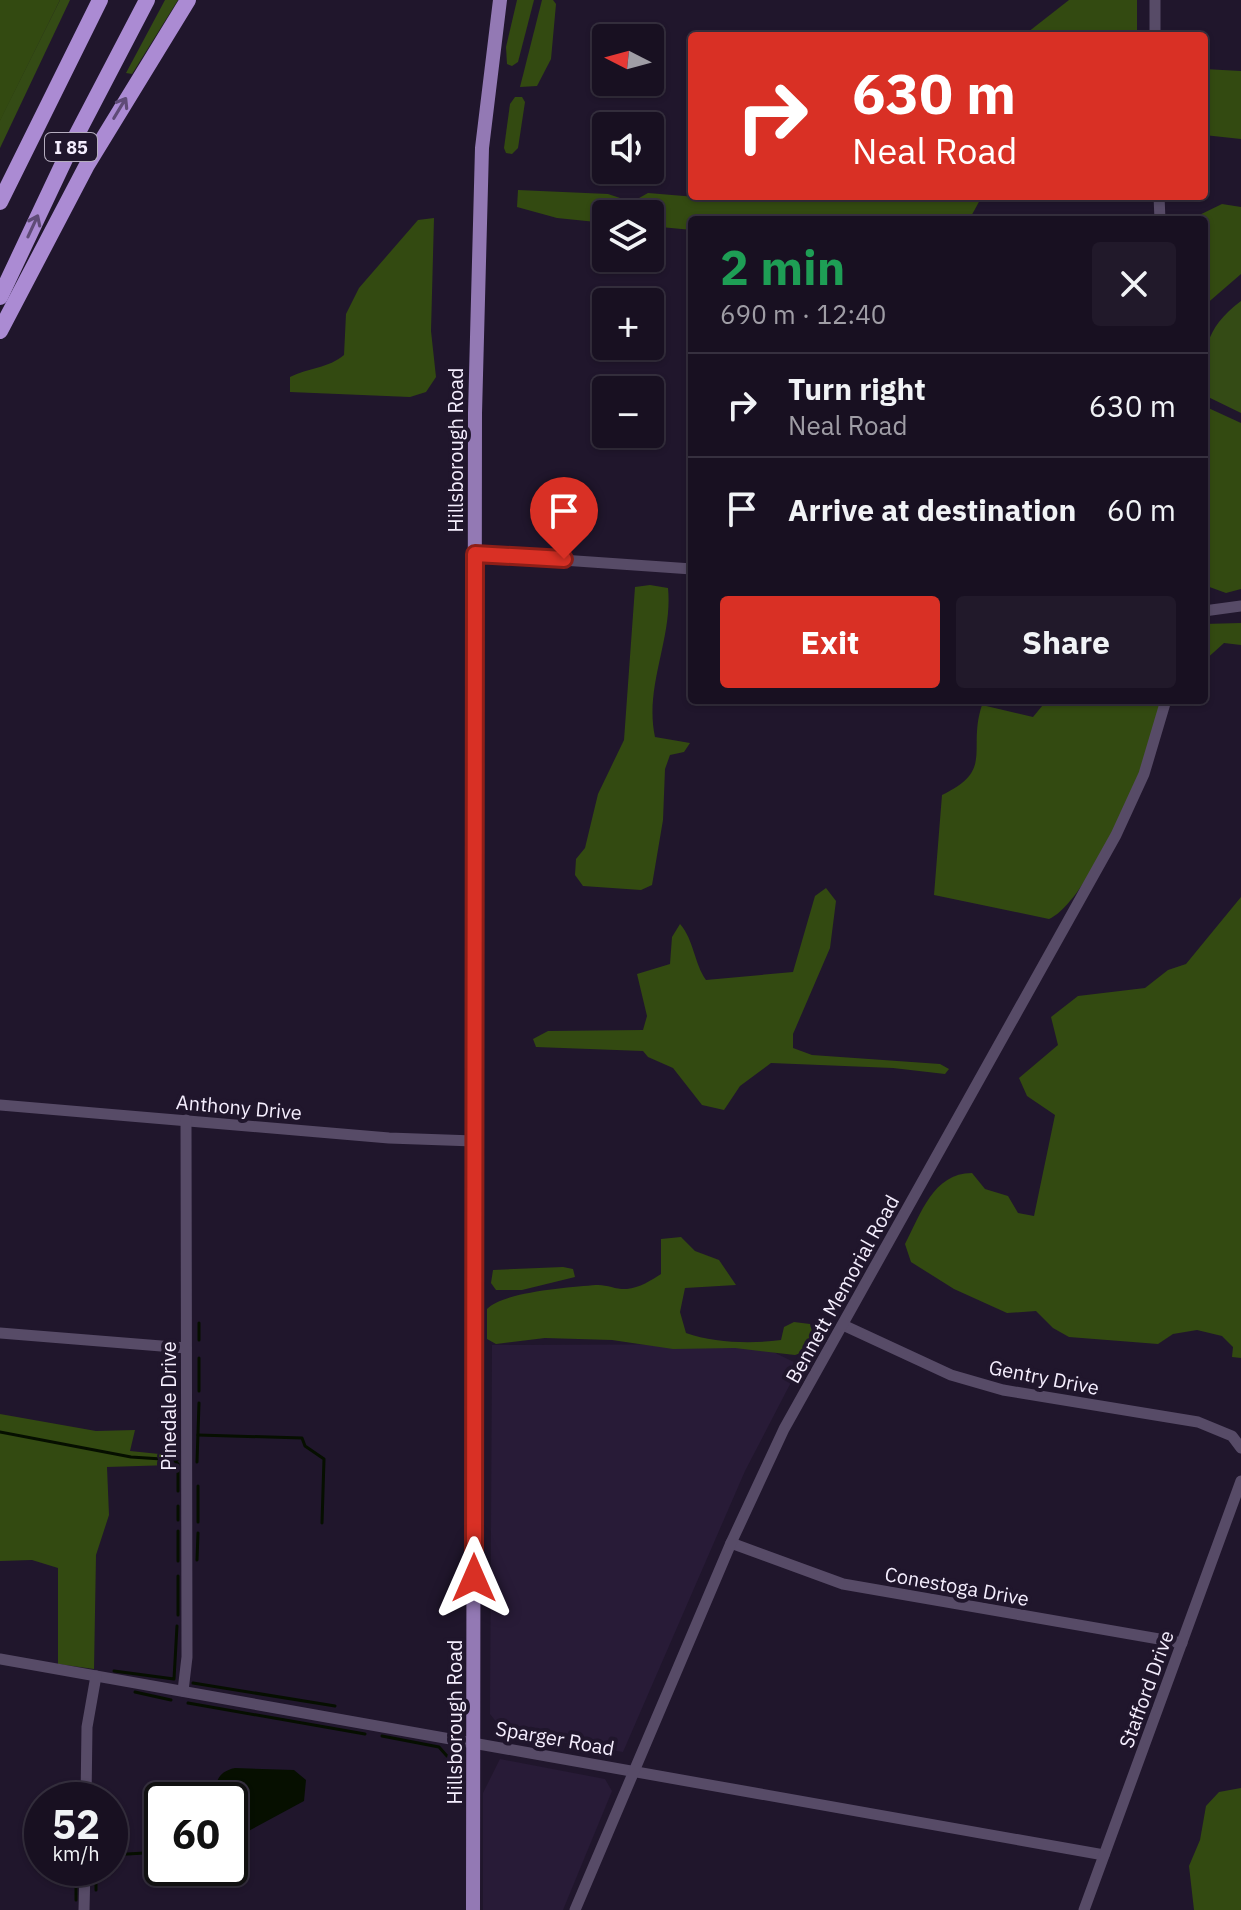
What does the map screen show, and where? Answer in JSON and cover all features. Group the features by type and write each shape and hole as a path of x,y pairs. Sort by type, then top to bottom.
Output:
{"highway":[{"name":"I 85","path":"0,202 100,0"},
{"name":"I 85","path":"0,297 75,138 147,0"},
{"path":"0,331 87,165 188,0"}],"main road":[{"name":"Hillsborough Road","path":"473,1910 475,554 479,204 486,106 500,0"}],"street":[{"path":"1155,0 1155,32"},
{"path":"475,554 688,569"},
{"path":"1208,610 1241,606"},
{"name":"Bennett Memorial Road","path":"575,1910 731,1543 784,1429 1116,835 1144,774 1165,704"},
{"name":"Anthony Drive","path":"0,1105 389,1138 474,1141"},
{"name":"Pinedale Drive","path":"183,1691 187,1657 186,1120"},
{"name":"Gentry Drive","path":"843,1325 951,1375 1003,1390 1198,1422 1232,1436 1241,1448"},
{"path":"0,1333 186,1348"},
{"name":"Stafford Drive","path":"1084,1910 1241,1481"},
{"name":"Conestoga Drive","path":"731,1543 852,1586 1182,1643"},
{"name":"Sparger Road","path":"0,1659 1104,1855"},
{"path":"86,1782 87,1727 96,1676"},
{"path":"84,1910 85,1886"}],"shaded area":[{"path":"757,1344 800,1365 745,1471 623,1752 505,1733 490,1714 492,1345"},
{"path":"500,1759 605,1779 612,1791 563,1910 483,1910 483,1793"},
{"path":"229,1770 294,1770 306,1780 304,1801 248,1831 248,1782 217,1782"}],"green space":[{"path":"0,0 60,0 0,121"},
{"path":"60,0 70,0 0,148 0,120"},
{"path":"165,0 178,0 132,74 126,73"},
{"path":"517,0 534,0 518,62 512,66 507,64 506,47"},
{"path":"542,0 553,0 556,4 551,59 537,86 520,87"},
{"path":"1069,0 1137,0 1137,32 1028,32"},
{"path":"1208,69 1241,71 1241,139 1208,135"},
{"path":"515,97 522,97 525,102 518,148 512,154 506,153 504,148 510,104"},
{"path":"518,190 608,194 626,200 592,200 592,222 557,218 517,207"},
{"path":"648,193 688,196 688,200 980,200 971,216 688,216 688,230 664,227 664,200 636,200"},
{"path":"1222,204 1241,207 1241,274 1208,303 1208,216 1197,216"},
{"path":"434,218 431,331 436,377 426,392 410,397 290,392 290,377 332,363 344,355 346,314 359,288 418,220"},
{"path":"1241,301 1241,413 1208,397 1208,342 1228,312"},
{"path":"1208,408 1241,423 1241,589 1226,593 1208,586"},
{"path":"650,585 668,588 667,625 653,700 655,737 690,743 684,752 670,755 665,769 663,820 652,885 641,890 583,886 575,875 576,859 585,848 598,794 624,740 635,587"},
{"path":"1241,623 1241,645 1224,643 1208,657 1208,624"},
{"path":"1044,704 1161,704 1158,727 1150,749 1112,834 1080,889 1064,908 1049,919 934,895 942,795 958,786 974,767 982,705 1033,717"},
{"path":"826,888 836,901 830,948 793,1034 793,1048 812,1055 940,1064 949,1069 945,1074 893,1068 771,1063 740,1086 724,1110 702,1105 673,1068 648,1057 643,1051 536,1047 533,1039 548,1031 643,1030 647,1016 637,974 670,964 672,937 680,924 706,980 793,972 815,896"},
{"path":"1241,897 1241,1358 1232,1357 1233,1347 1222,1336 1197,1330 1173,1334 1158,1344 1069,1337 1053,1328 1036,1311 1007,1313 954,1289 911,1262 905,1244 923,1208 938,1188 959,1175 972,1173 985,1189 1008,1196 1018,1213 1034,1216 1055,1115 1027,1096 1019,1078 1058,1045 1051,1017 1078,996 1145,988 1168,970 1186,964"},
{"path":"681,1237 695,1251 719,1260 736,1285 685,1288 680,1312 686,1333 721,1341 770,1341 781,1340 784,1327 794,1322 810,1324 813,1335 807,1351 795,1355 735,1348 673,1349 612,1340 545,1338 496,1344 487,1339 487,1309 495,1303 521,1294 554,1289 596,1285 623,1289 636,1287 661,1274 661,1239"},
{"path":"573,1269 575,1277 522,1290 496,1290 491,1283 493,1270"},
{"path":"0,1414 96,1431 135,1430 130,1451 169,1455 171,1465 107,1467 109,1515 96,1555 94,1669 58,1664 58,1568 32,1560 0,1561"},
{"path":"1241,1788 1241,1910 1194,1910 1189,1866 1200,1840 1206,1806 1219,1792"}],"waterway":[{"path":"199,1323 199,1340"},
{"path":"199,1358 199,1391"},
{"path":"197,1462 199,1403"},
{"path":"0,1432 131,1457 177,1460"},
{"path":"198,1435 302,1438 305,1446 324,1459 322,1523"},
{"path":"174,1460 178,1464 178,1491"},
{"path":"198,1486 198,1522"},
{"path":"178,1506 178,1520"},
{"path":"178,1531 178,1561"},
{"path":"197,1560 198,1533"},
{"path":"178,1576 178,1615"},
{"path":"114,1671 174,1679 177,1626"},
{"path":"193,1683 335,1706"},
{"path":"135,1692 171,1700"},
{"path":"188,1703 365,1734"},
{"path":"382,1736 439,1747 454,1764"},
{"path":"128,1854 144,1853"},
{"path":"76,1886 76,1900"}],"route":[{"path":"474,1578 475,554 564,559"}]}
